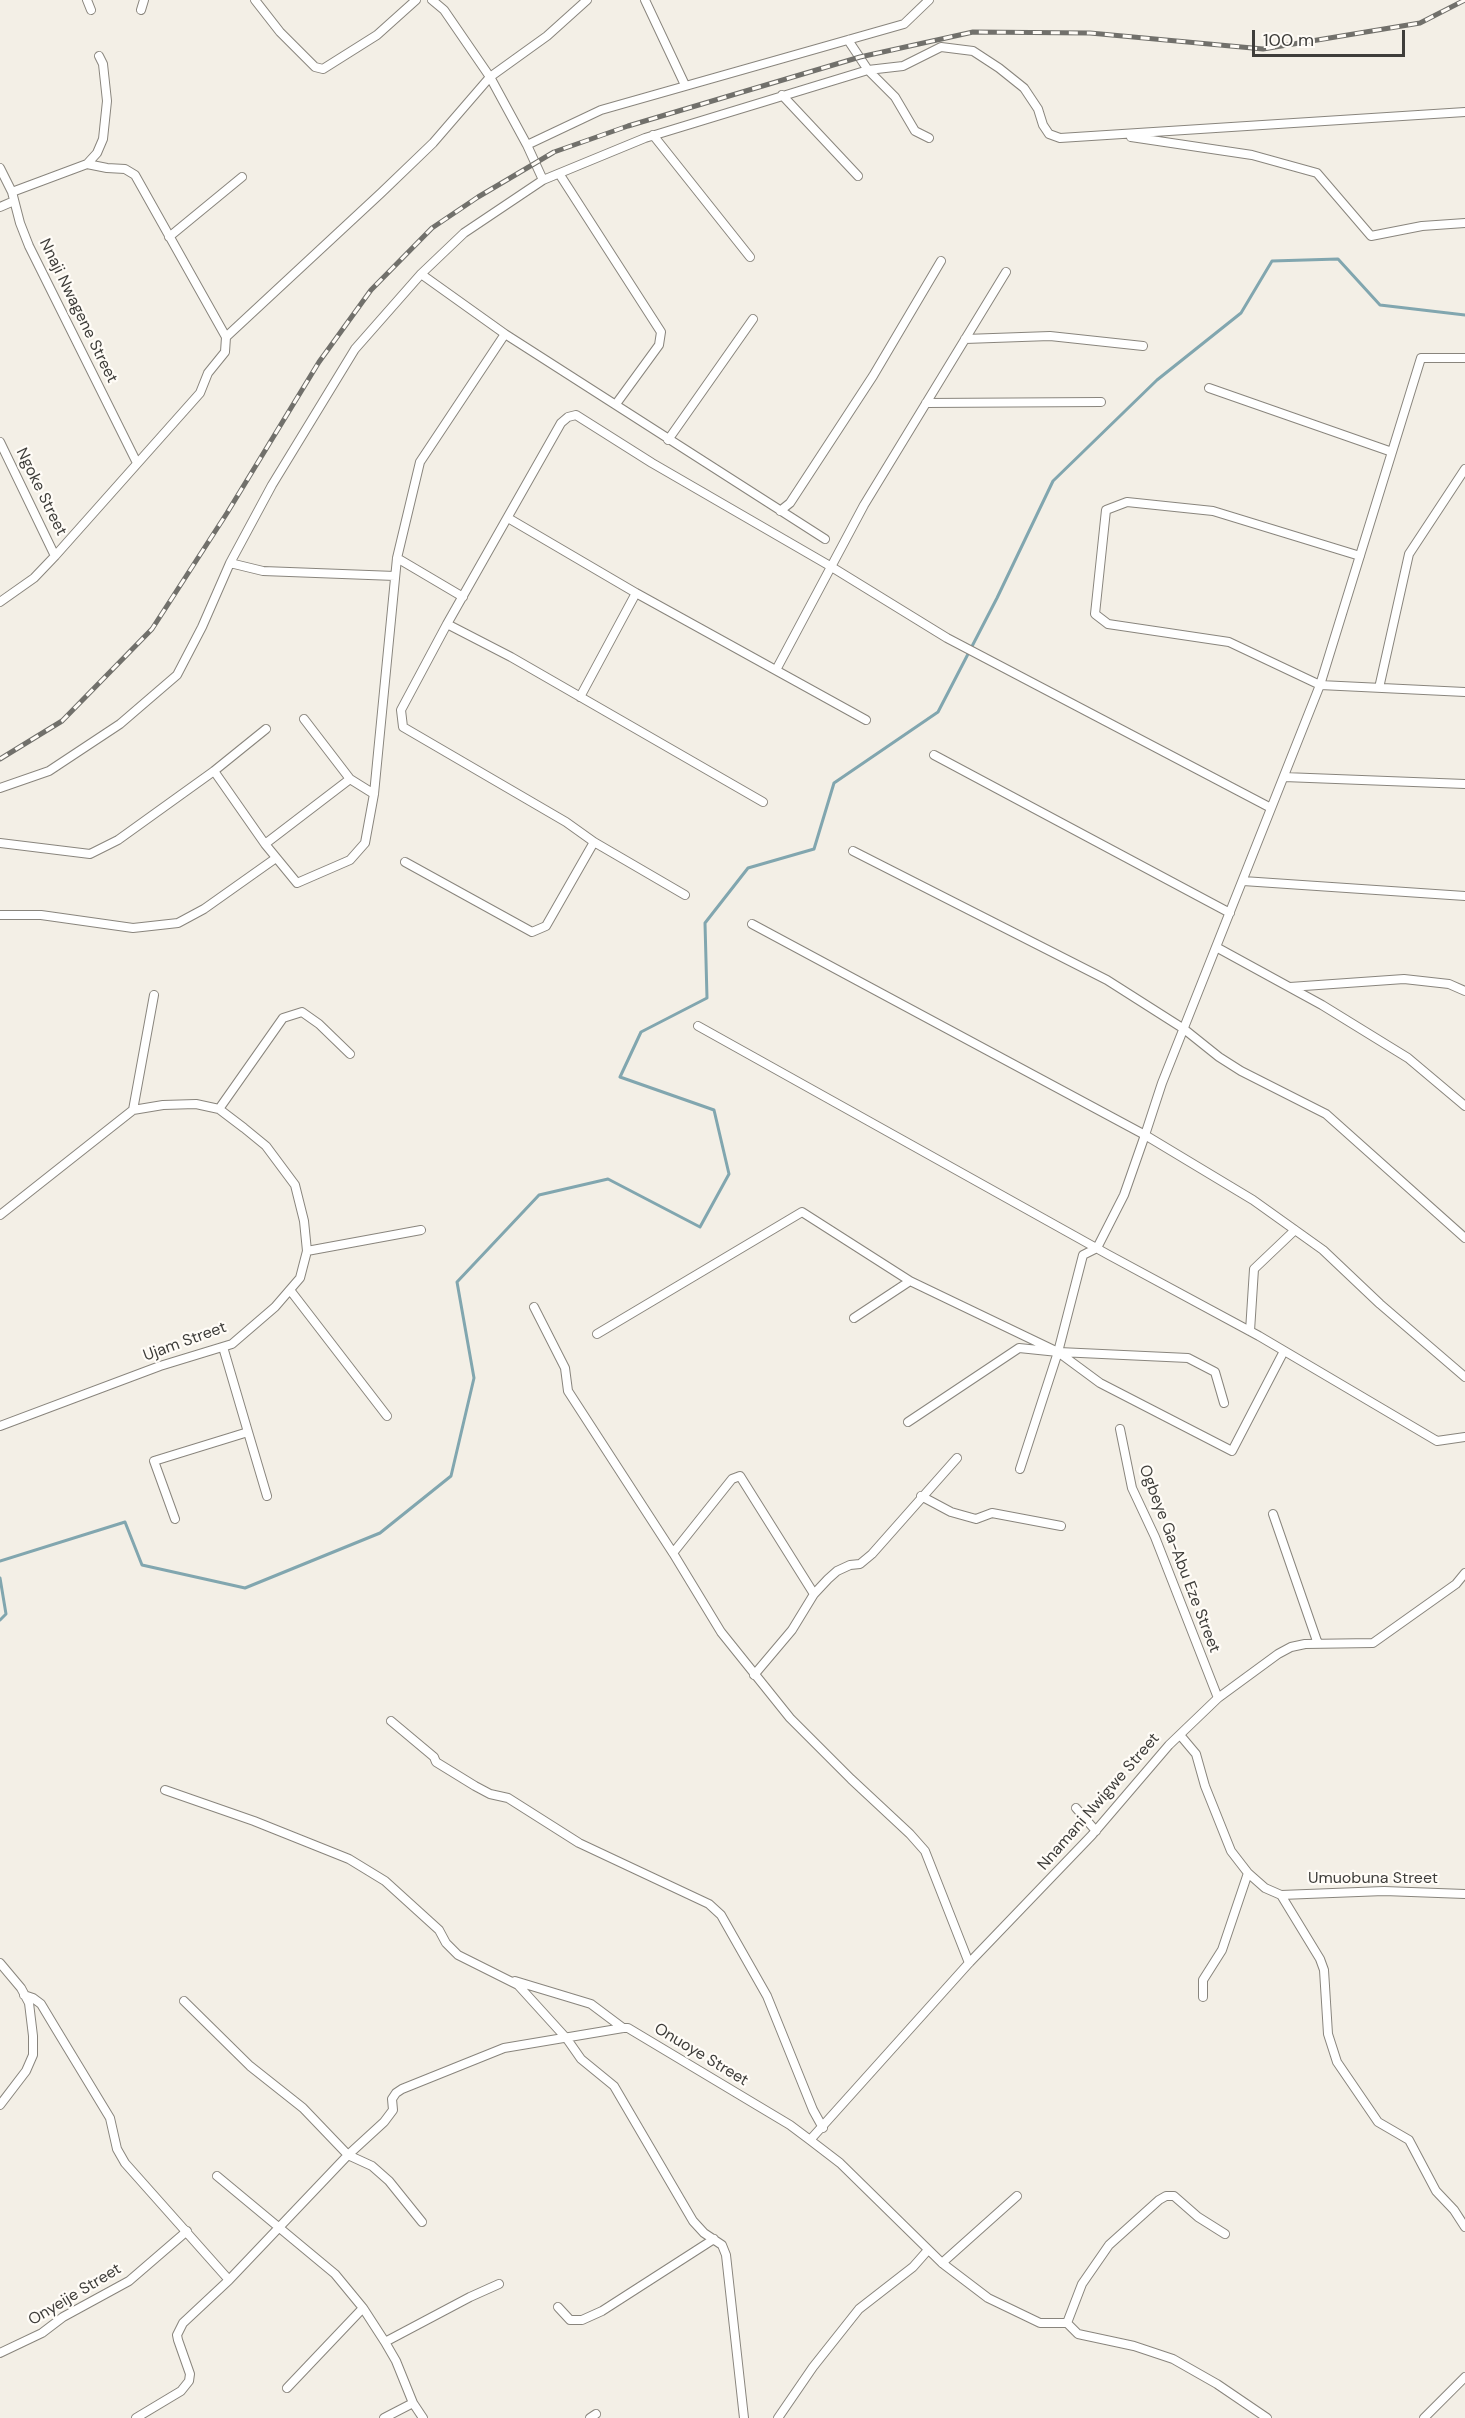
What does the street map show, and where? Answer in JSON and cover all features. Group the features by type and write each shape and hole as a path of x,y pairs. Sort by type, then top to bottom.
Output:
{"street":[{"path":"87,0 91,10"},
{"path":"141,10 144,0"},
{"path":"255,0 280,33 315,67 323,69 377,35 416,0"},
{"path":"432,0 444,10 490,77 543,180"},
{"path":"226,337 433,142 490,77 546,36 587,0"},
{"path":"645,0 685,85"},
{"path":"527,145 601,110 904,24 929,0"},
{"path":"848,40 868,70 895,97 915,131 929,138"},
{"path":"0,788 49,771 120,724 177,675 202,627 230,562 272,485 354,350 421,274 464,233 543,180 560,175 653,135 868,70 903,66 941,47 973,51 1024,88 1049,134 1060,138 1465,112"},
{"path":"12,192 87,164 97,153 103,139 106,111 104,73 99,56"},
{"path":"782,95 858,176"},
{"path":"1113,134 1252,155 1317,172 1371,236 1422,226 1465,223"},
{"path":"653,135 750,257"},
{"path":"0,602 34,578 55,556 200,393 208,373 225,351 226,337 135,175 130,170 87,164"},
{"name":"Nnaji Nwagene Street","path":"0,168 12,192 29,246 137,464"},
{"path":"560,175 661,332 659,345 616,404"},
{"path":"169,237 242,177"},
{"path":"0,207 14,201"},
{"path":"780,512 790,503 873,376 941,261"},
{"path":"776,670 818,595 830,566 1006,272"},
{"path":"421,274 505,334 825,539"},
{"path":"668,440 753,319"},
{"path":"214,771 265,844 297,883 350,860 364,843 374,794 397,558 420,462 505,334"},
{"path":"965,339 1050,336 1143,346"},
{"path":"1020,1469 1058,1352 1083,1255 1097,1248 1124,1195 1184,1029 1320,685 1421,358 1465,358"},
{"path":"1209,388 1392,452"},
{"path":"926,403 1101,402"},
{"path":"685,895 594,842 566,822 403,727 401,710 447,624 561,423 568,417 576,415 652,463 830,566 947,638 1271,808"},
{"name":"Ngoke Street","path":"0,442 55,556"},
{"path":"1379,688 1409,554 1465,469"},
{"path":"1360,556 1213,512 1127,502 1106,510 1095,614 1108,624 1229,642 1320,685 1465,692"},
{"path":"508,518 636,593 866,720"},
{"path":"397,558 463,597"},
{"path":"230,562 263,571 395,576"},
{"path":"580,697 636,593"},
{"path":"447,624 511,657 763,802"},
{"path":"304,720 350,779 374,794"},
{"path":"0,843 90,854 118,840 214,771 266,729"},
{"path":"933,755 1230,913"},
{"path":"1284,777 1465,784"},
{"path":"265,844 350,779"},
{"path":"405,862 532,932 546,926 594,842"},
{"path":"853,851 1107,980 1184,1029 1241,1071 1326,1114 1465,1238"},
{"path":"0,915 41,915 133,928 178,923 204,909 276,858"},
{"path":"1243,881 1465,896"},
{"path":"752,924 1145,1135 1253,1200 1323,1250 1380,1304 1465,1377"},
{"path":"1216,947 1290,987 1408,1058 1465,1106"},
{"path":"1290,987 1404,979 1449,984 1465,991"},
{"path":"133,1110 154,996"},
{"path":"219,1109 283,1018 303,1012 350,1054"},
{"path":"698,1026 1250,1331 1437,1441 1465,1437"},
{"name":"Ujam Street","path":"0,1215 133,1110 185,1104 219,1109 266,1146 295,1185 304,1221 307,1251 300,1278 252,1329 232,1344 160,1366 0,1426"},
{"path":"597,1334 802,1212 910,1281 1058,1352 1100,1383 1232,1451 1284,1351"},
{"path":"307,1251 421,1230"},
{"path":"1250,1331 1254,1269 1294,1230"},
{"path":"855,1318 910,1281"},
{"path":"290,1290 387,1416"},
{"path":"534,1307 565,1368 568,1390 721,1632 790,1718 925,1851 969,1963"},
{"path":"223,1347 267,1496"},
{"path":"908,1422 1019,1348 1188,1358 1215,1372 1224,1403"},
{"name":"Ogbeye Ga-Abu Eze Street","path":"1120,1429 1132,1488 1155,1537 1218,1698"},
{"path":"175,1519 154,1461 249,1432"},
{"path":"754,1675 792,1630 814,1594 837,1570 860,1564 872,1554 957,1458"},
{"path":"673,1553 732,1479 740,1476 814,1594"},
{"path":"921,1496 951,1512 976,1519 992,1513 1061,1526"},
{"path":"1273,1514 1318,1644"},
{"name":"Nnamani Nwigwe Street","path":"810,2140 969,1963 1096,1831 1180,1735 1218,1698 1291,1647 1373,1643 1456,1584 1465,1573"},
{"path":"391,1721 434,1757 436,1762 474,1786 490,1794 508,1798 579,1843 709,1904 721,1915 767,1996 813,2110 823,2128"},
{"path":"1180,1735 1196,1754 1204,1786 1232,1851 1248,1873 1264,1888 1281,1895 1309,1938 1324,1970 1328,2034 1337,2061 1378,2122 1409,2140 1436,2191 1454,2210 1465,2228"},
{"path":"165,1790 254,1821 349,1859 385,1881 439,1930 446,1943 459,1955 518,1985 567,2039 581,2059 614,2086 693,2221 704,2233 722,2245 726,2255 744,2418"},
{"path":"1076,1808 1096,1831"},
{"path":"1203,1996 1203,1980 1222,1950 1248,1873"},
{"name":"Umuobuna Street","path":"1281,1895 1384,1891 1465,1894"},
{"path":"0,1963 29,2003 33,2036 33,2055 26,2071 0,2105"},
{"name":"Onuoye Street","path":"499,1976 591,2004 623,2028 628,2028 770,2113 840,2163 942,2264 988,2298 1040,2323 1067,2324"},
{"path":"24,1995 41,2004 57,2029 110,2118 117,2149 125,2163 229,2280"},
{"path":"184,2001 250,2066 303,2108 348,2155 372,2166 389,2181 422,2222"},
{"path":"136,2418 181,2391 189,2381 190,2374 177,2335 183,2324 229,2280 348,2155 384,2122 393,2110 392,2099 402,2089 504,2048 623,2028"},
{"path":"217,2176 334,2274 363,2308 396,2361 413,2403 423,2418"},
{"path":"942,2264 1017,2196"},
{"path":"1225,2234 1198,2217 1174,2196 1166,2196 1109,2245 1082,2284 1067,2324 1078,2334 1134,2346 1173,2359 1217,2384 1267,2418"},
{"name":"Onyeije Street","path":"0,2353 42,2333 63,2317 129,2281 187,2231"},
{"path":"558,2307 570,2320 582,2320 602,2311 714,2239"},
{"path":"778,2418 813,2367 859,2309 913,2267 928,2250"},
{"path":"385,2342 499,2284"},
{"path":"286,2388 363,2308"},
{"path":"1424,2418 1465,2377"},
{"path":"384,2418 413,2403"}],"waterway":[{"path":"0,1561 125,1522 142,1565 245,1588 380,1533 451,1476 474,1378 457,1282 539,1195 608,1179 700,1227 729,1174 714,1110 620,1077 641,1032 707,998 705,923 748,868 814,849 834,783 938,712 997,598 1053,481 1157,380 1241,313 1272,261 1338,259 1380,305 1465,315"},
{"path":"0,1578 6,1614 0,1620"}],"railway":[{"path":"0,759 62,721 152,629 227,513 319,362 371,290 432,228 478,197 554,152 628,126 860,57 973,32 1090,33 1263,49 1420,23 1465,0"}]}
